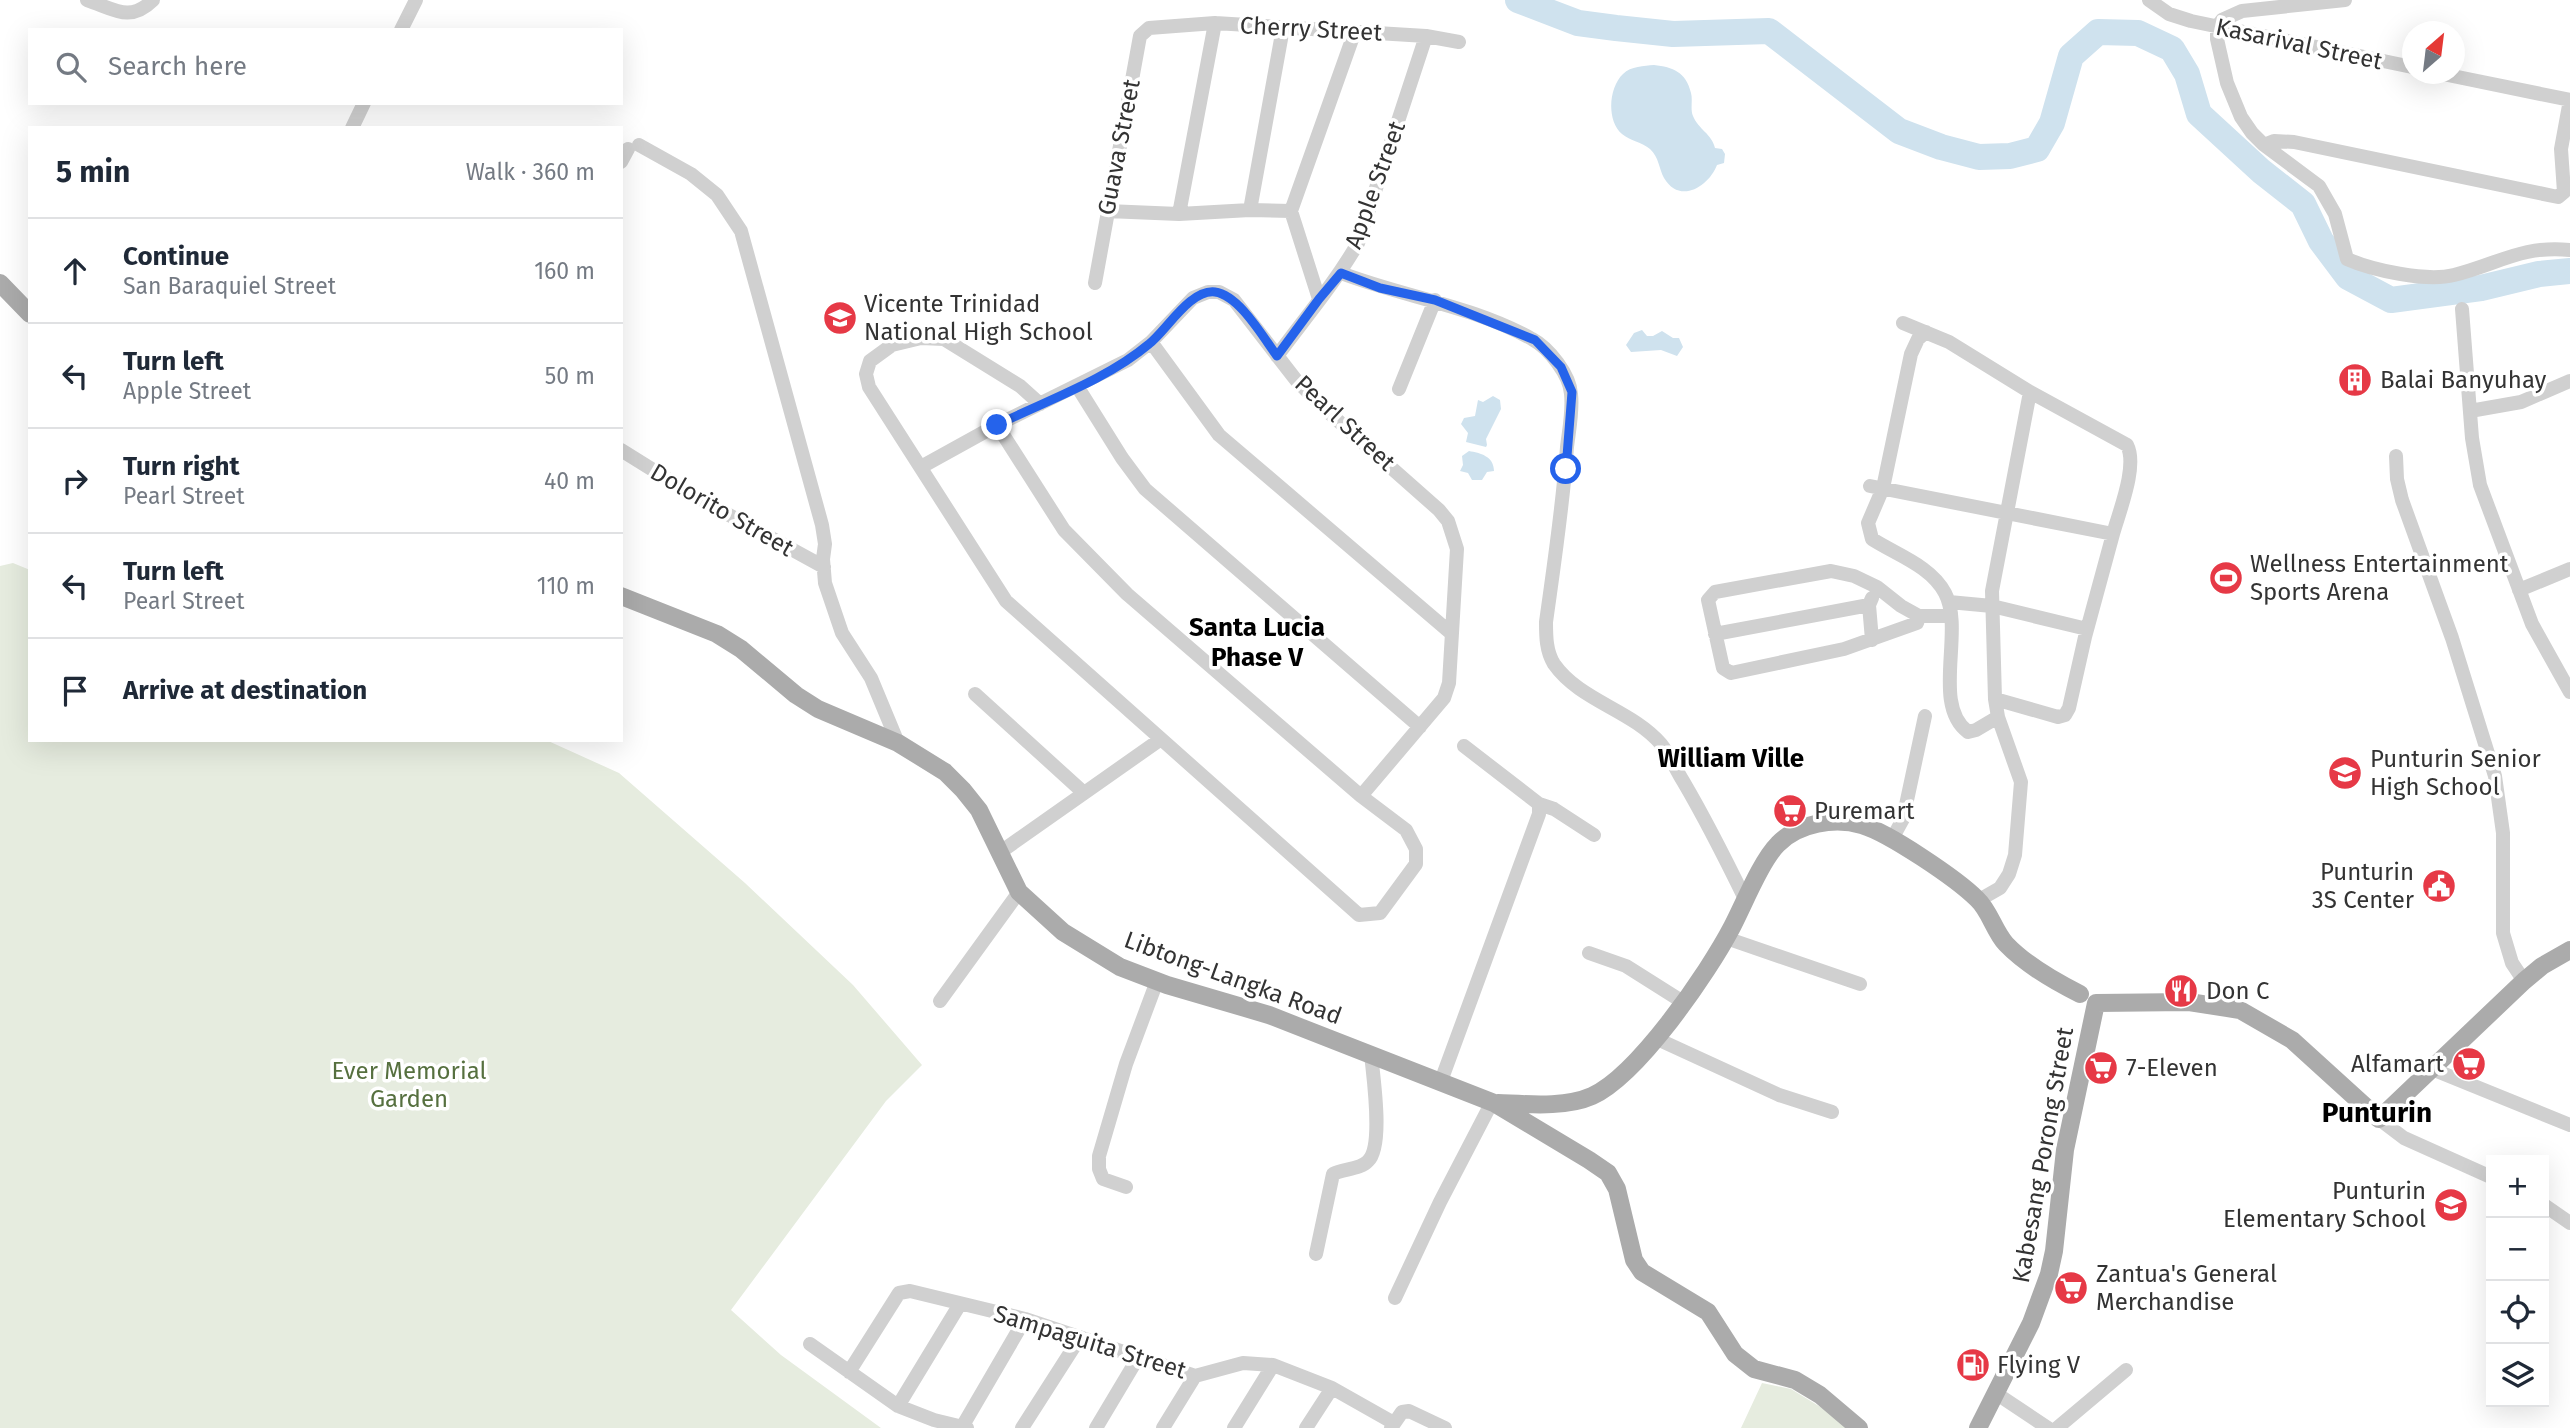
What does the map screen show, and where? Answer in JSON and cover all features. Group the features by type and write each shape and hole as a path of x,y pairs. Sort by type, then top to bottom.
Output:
{"main road":[{"path":"0,283 28,312"},
{"name":"Libtong-Langka Road","path":"623,597 717,634 741,649 796,695 818,709 898,743 944,772 979,810 1019,892 1063,932 1120,967 1157,982 1269,1014 1493,1102"},
{"path":"1493,1102 1543,1105 1588,1098 1608,1088 1655,1038 1683,1002 1726,938 1777,844 1800,828 1832,822 1862,825 1892,839 1979,900 2004,942 2020,957 2059,984 2090,1000 2189,1002 2240,1010 2292,1040 2379,1119 2524,981 2542,966 2570,950"},
{"name":"Kabesang Porong Street","path":"1978,1428 2036,1312 2049,1274 2065,1150 2090,1000"},
{"path":"1493,1102 1608,1173 1616,1189 1634,1259 1642,1272 1708,1312 1735,1354 1754,1369 1795,1380 1820,1395 1859,1428"}],"street":[{"path":"87,0 127,14 142,10 153,0"},
{"path":"402,28 416,0"},
{"name":"Kasarival Street","path":"2149,0 2169,14 2217,27 2402,65"},
{"path":"2345,0 2242,11 2222,20 2217,27 2219,53 2234,102 2252,133 2264,145 2319,186 2335,214 2347,259 2419,276 2441,277 2529,250 2570,250"},
{"path":"1179,214 1215,23"},
{"name":"Cherry Street","path":"1162,26 1215,23 1426,36 1460,42"},
{"name":"Guava Street","path":"1095,283 1140,36 1149,27 1162,26"},
{"path":"1250,210 1283,28"},
{"path":"1319,299 1291,211 1355,31"},
{"name":"Apple Street","path":"1277,356 1341,273 1358,243 1426,36"},
{"path":"2264,145 2274,141 2294,142 2558,197 2564,192 2561,149 2570,100 2465,79"},
{"path":"353,126 363,105"},
{"path":"630,152 691,174 717,195 741,231 822,525 825,583 842,633 871,678 898,743"},
{"path":"1107,211 1179,214 1291,211"},
{"path":"1341,273 1380,288 1435,300 1535,340 1561,367 1572,392 1565,482 1546,622 1547,645 1554,663 1573,682 1588,694 1626,714 1662,745 1707,822 1746,901"},
{"name":"Pearl Street","path":"921,467 997,425 1128,360 1152,342 1193,298 1208,292 1219,292 1234,300 1296,380 1327,411 1425,495 1448,521 1457,550 1448,683 1444,698 1361,796"},
{"path":"1399,389 1435,300"},
{"path":"2462,309 2473,456 2480,485 2542,645 2570,692"},
{"path":"1903,323 1949,342 2030,392 2127,444 2130,451 2128,478 2087,629 2070,708 2065,715 2059,717 1995,699"},
{"path":"1926,332 1918,339 1910,354 1868,523 1872,539 1937,582 1950,609 1953,710 1961,727 1968,732 1976,730 1998,717"},
{"path":"997,425 1063,530 1127,594 1361,796 1406,830 1416,849 1416,864 1380,913 1359,915 1006,601 869,387 866,374 870,361 892,345 921,338 944,339 1020,386 1040,404"},
{"path":"1152,342 1219,435 1452,634"},
{"path":"2470,411 2521,402 2570,381"},
{"path":"1077,386 1122,458 1145,489 1420,727"},
{"path":"1979,900 2000,888 2010,874 2015,855 2021,782 1998,717 1995,699 1992,591 2030,392"},
{"name":"Dolorito Street","path":"623,451 698,498 824,567"},
{"path":"2396,456 2397,479 2402,500 2475,707 2495,776 2503,833 2503,933 2512,963 2524,981"},
{"path":"1877,487 2113,534"},
{"path":"2519,590 2570,569"},
{"path":"1919,616 1917,623 1872,640 1731,673 1723,668 1708,600 1715,592 1831,571 1854,576 1877,587 1919,616 1950,609 1992,606 2087,629"},
{"path":"1872,640 1869,605 1877,587"},
{"path":"1715,634 1869,605"},
{"path":"975,694 1084,793"},
{"path":"1892,839 1903,819 1925,716"},
{"path":"999,853 1161,739"},
{"path":"1464,746 1539,804 1553,809 1594,835"},
{"path":"1441,1081 1539,814 1539,804"},
{"path":"940,1001 1019,892"},
{"path":"1726,938 1860,984"},
{"path":"1588,953 1626,966 1683,1002"},
{"path":"1126,1187 1103,1180 1099,1169 1099,1156 1126,1064 1157,982"},
{"path":"1655,1038 1779,1095 1832,1112"},
{"path":"1316,1254 1333,1174 1367,1164 1376,1146 1371,1054"},
{"path":"2432,1069 2570,1125"},
{"path":"1395,1297 1440,1202 1493,1102"},
{"path":"2379,1119 2404,1138 2486,1175"},
{"path":"2549,1208 2570,1223"},
{"name":"Sampaguita Street","path":"849,1372 899,1293 910,1291 1025,1320 1195,1376 1242,1363 1273,1365 1332,1388 1392,1426"},
{"path":"898,1406 960,1304"},
{"path":"810,1344 898,1406 934,1420 965,1427 1025,1320"},
{"path":"1022,1428 1079,1339"},
{"path":"1096,1428 1139,1356"},
{"path":"1234,1428 1273,1365"},
{"path":"2057,1428 2126,1370"},
{"path":"1163,1428 1195,1376"},
{"path":"1306,1428 1332,1388"},
{"path":"1997,1394 2048,1428"},
{"path":"1392,1426 1402,1412 1409,1411 1445,1428"}],"green space":[{"name":"Ever Memorial Garden","path":"13,563 28,569 28,742 550,742 619,773 745,883 853,985 922,1065 886,1101 731,1310 781,1355 881,1428 0,1428 0,566"},
{"path":"1762,1383 1791,1389 1849,1428 1741,1428"}],"water":[{"path":"1654,65 1673,69 1686,80 1695,121 1711,139 1715,148 1722,149 1725,154 1724,163 1717,165 1708,180 1694,190 1678,190 1671,186 1664,178 1653,152 1622,134 1613,121 1612,95 1618,80 1630,69"},
{"path":"1642,330 1647,336 1662,331 1673,338 1679,338 1683,347 1677,356 1661,350 1631,352 1626,345 1634,333"},
{"path":"1493,396 1500,400 1501,409 1486,439 1486,447 1466,442 1468,433 1461,424 1464,418 1475,416 1478,400 1483,402"},
{"path":"1469,451 1489,459 1494,471 1487,472 1482,480 1472,480 1468,473 1460,471 1463,465 1462,456"}],"waterway":[{"path":"1518,0 1578,23 1616,28 1673,34 1769,31 1899,131 1941,147 1979,157 2010,156 2037,149 2052,123 2071,56 2098,32 2138,33 2172,49 2187,74 2199,114 2261,171 2303,204 2321,241 2348,277 2391,300 2481,288 2539,274 2570,271"}],"place":[{"name":"Vicente Trinidad National High School","path":"840,318"},
{"name":"Balai Banyuhay","path":"2355,380"},
{"name":"Wellness Entertainment Sports Arena","path":"2226,578"},
{"name":"Punturin Senior High School","path":"2345,773"},
{"name":"Puremart","path":"1790,811"},
{"name":"Punturin 3S Center","path":"2439,886"},
{"name":"Don C","path":"2181,991"},
{"name":"Alfamart","path":"2469,1064"},
{"name":"7-Eleven","path":"2101,1068"},
{"name":"Punturin Elementary School","path":"2451,1205"},
{"name":"Zantua's General Merchandise","path":"2071,1288"},
{"name":"Flying V","path":"1973,1365"}],"district":[{"name":"Santa Lucia Phase V","path":"1257,642"},
{"name":"William Ville","path":"1731,758"},
{"name":"Punturin","path":"2377,1112"}],"route":[{"path":"997,425 1128,360 1152,342 1193,298 1208,292 1219,292 1234,300 1277,356 1341,273 1380,288 1435,300 1535,340 1561,367 1572,392 1566,469"}]}
